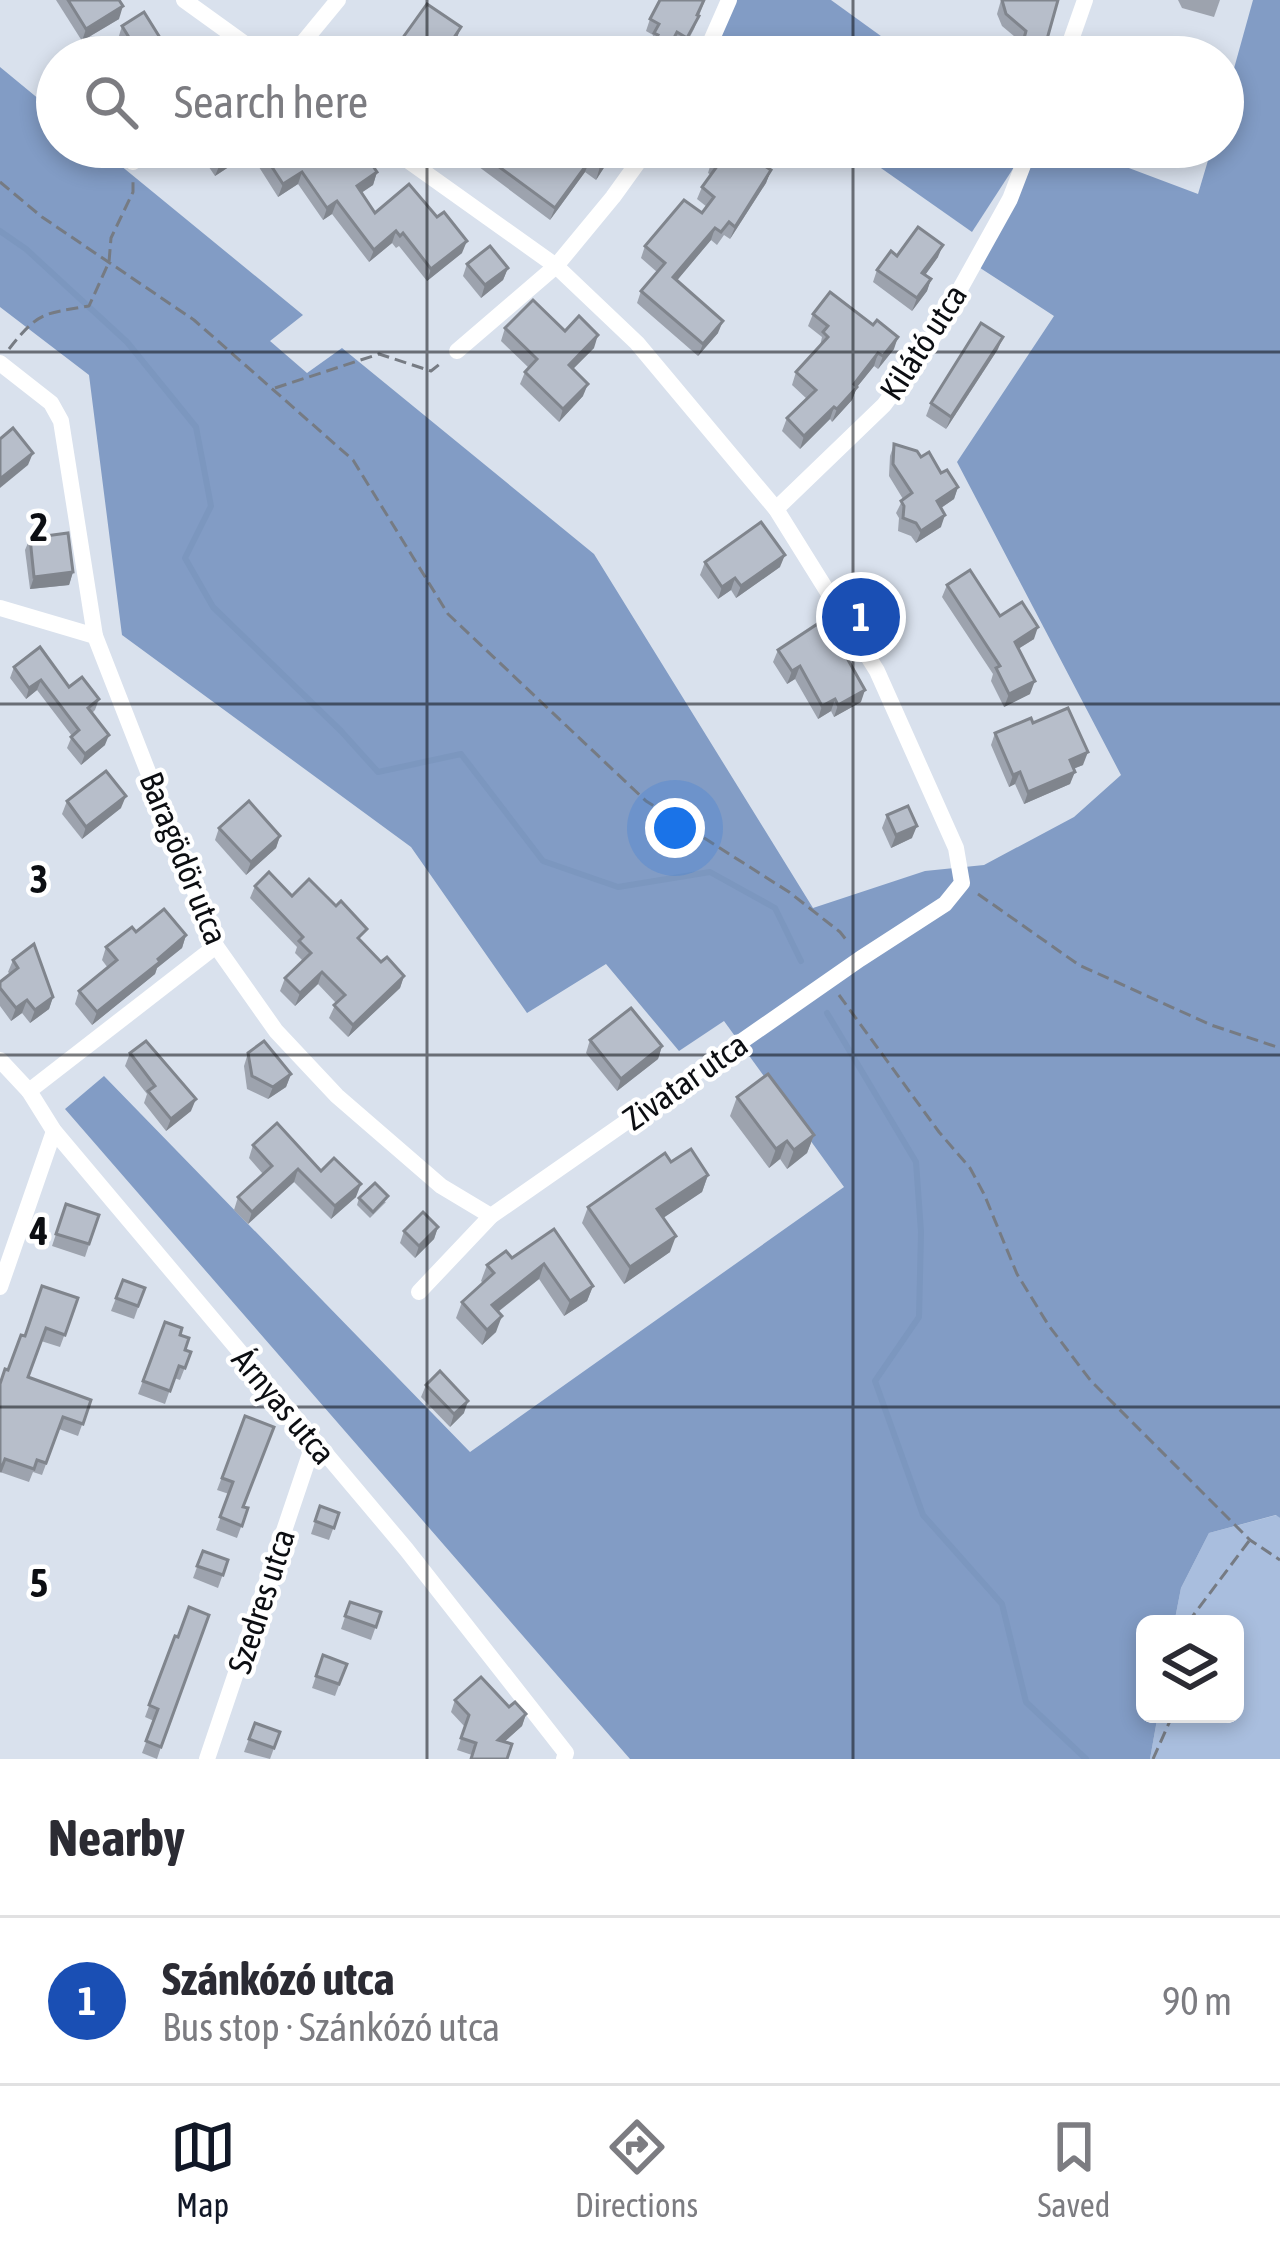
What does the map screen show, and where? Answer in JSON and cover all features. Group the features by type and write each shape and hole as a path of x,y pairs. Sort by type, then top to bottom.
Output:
{"street":[{"path":"184,0 234,36"},
{"path":"308,36 338,0"},
{"path":"713,36 729,0"},
{"path":"1072,36 1085,0"},
{"path":"418,168 556,266 637,344 776,508 877,671 956,848 962,883"},
{"path":"457,352 556,266 634,168"},
{"name":"Kilátó utca","path":"776,508 884,405 930,343 1010,199 1022,168"},
{"name":"Baragödör utca","path":"0,362 51,403 61,421 95,636 216,946 276,1031 337,1096 441,1186 491,1216"},
{"path":"0,608 95,636"},
{"name":"Zivatar utca","path":"418,1292 491,1216 946,904 962,883"},
{"path":"28,1091 216,946"},
{"name":"Árnyas utca","path":"0,1060 54,1131 406,1549 565,1756"},
{"path":"0,1287 54,1131"},
{"name":"Szedres utca","path":"207,1759 314,1442"}],"path":[{"path":"0,362 31,322 50,311 89,306 109,262 111,238 133,192 133,168"},
{"path":"0,182 42,217 194,320 353,460 448,614 646,801 789,892 840,932"},
{"path":"273,389 380,354 431,370 457,352"},
{"path":"962,883 1078,965 1211,1025 1280,1048"},
{"path":"829,981 970,1168 1017,1274 1091,1381 1250,1540 1280,1560"},
{"path":"1194,1615 1250,1540"},
{"path":"1153,1759 1169,1723"}],"shaded area":[{"path":"730,0 831,0 881,36 719,36"},
{"path":"1253,0 1280,0 1280,1518 1276,1515 1209,1533 1181,1588 1176,1615 1136,1615 1136,1723 1156,1723 1150,1759 630,1759 65,1109 104,1076 470,1452 844,1187 724,1021 679,1051 606,964 527,1013 411,847 122,635 89,375 0,307 0,67 36,97 36,168 124,168 303,315 270,341 307,373 342,348 594,554 813,908 925,871 984,865 1074,817 1121,775 957,462 1054,316 974,264 1020,168 1129,168 1198,194 1206,168 1244,168 1244,36"},
{"path":"881,168 1013,168 972,232"},
{"path":"1280,1518 1280,1759 1150,1759 1156,1723 1244,1723 1244,1615 1176,1615 1181,1588 1209,1533"}],"building":[{"path":"68,0 119,0 123,6 86,29"},
{"path":"660,0 704,0 688,36 677,32 657,36 654,33 659,24 650,19"},
{"path":"1002,0 1058,0 1048,36 1025,36 1026,31 1006,14"},
{"path":"427,4 461,27 455,36 404,36"},
{"path":"144,12 159,36 128,36 122,26"},
{"path":"273,168 374,168 377,172 357,186 375,213 409,184 437,217 444,212 467,241 431,269 403,233 400,236 396,231 374,250 337,201 327,208 302,172 283,184"},
{"path":"501,168 584,168 555,208"},
{"path":"716,168 771,170 735,227 729,222 721,232 715,228 673,277 723,321 703,344 641,291 665,263 645,246 684,200 702,213 714,197 702,187"},
{"path":"918,227 943,245 922,273 931,279 917,298 877,270 891,251 897,256"},
{"path":"490,246 508,268 485,285 467,264"},
{"path":"830,292 873,325 877,320 898,337 883,356 878,353 837,409 804,436 787,418 816,390 796,372 828,337 823,332 828,326 813,314"},
{"path":"533,300 565,331 579,316 598,335 569,365 588,384 563,409 525,372 537,359 505,328"},
{"path":"981,323 1003,337 951,417 931,403"},
{"path":"13,428 33,453 0,479 0,439"},
{"path":"894,444 917,451 921,457 929,452 941,473 947,470 958,487 937,501 945,515 921,531 903,518 901,501 912,493 893,464"},
{"path":"761,522 785,555 741,586 735,578 722,587 705,562"},
{"path":"68,533 73,572 34,577 30,538"},
{"path":"970,570 1000,616 1022,602 1038,627 1015,642 1035,681 1009,694 996,668 1000,666 947,585"},
{"path":"825,619 865,690 838,705 835,699 822,706 800,666 792,671 778,650"},
{"path":"40,647 69,687 82,677 99,699 88,708 109,735 85,754 71,737 79,730 41,680 29,688 14,667"},
{"path":"1068,708 1088,752 1070,760 1075,772 1028,792 1020,772 1013,775 995,733"},
{"path":"106,771 126,796 86,827 67,801"},
{"path":"249,801 280,836 251,862 219,828"},
{"path":"908,806 917,826 896,835 887,815"},
{"path":"269,872 292,896 309,879 336,906 341,901 367,929 358,938 381,962 387,957 404,976 353,1025 334,1005 345,995 322,972 300,993 285,978 311,953 299,941 303,937 255,886"},
{"path":"164,909 186,935 97,1012 79,991 117,960 106,947 132,927 136,932"},
{"path":"34,944 53,997 35,1010 27,1000 16,1008 0,982 18,968 13,960"},
{"path":"631,1008 662,1046 621,1079 590,1040"},
{"path":"146,1041 196,1099 171,1119 148,1091 155,1086 130,1053"},
{"path":"264,1041 291,1074 273,1087 252,1076 248,1053"},
{"path":"768,1074 814,1135 794,1150 787,1141 776,1149 737,1097"},
{"path":"277,1123 321,1171 334,1158 361,1184 335,1206 298,1169 252,1212 238,1197 272,1166 253,1145"},
{"path":"691,1149 708,1175 657,1209 676,1236 630,1267 588,1207 665,1153 671,1162"},
{"path":"375,1183 388,1196 373,1212 359,1198"},
{"path":"66,1204 99,1215 89,1244 56,1234"},
{"path":"423,1212 438,1227 419,1246 404,1231"},
{"path":"554,1229 593,1286 570,1301 544,1264 492,1305 502,1316 487,1330 462,1302 494,1273 487,1265 506,1251 512,1258"},
{"path":"123,1280 145,1288 138,1306 116,1298"},
{"path":"42,1286 78,1298 65,1335 46,1328 28,1377 91,1400 83,1424 63,1417 46,1463 37,1460 34,1469 5,1459 0,1472 0,1384 21,1335 25,1336"},
{"path":"165,1322 182,1328 180,1335 189,1338 185,1350 191,1352 185,1368 179,1366 170,1391 143,1381"},
{"path":"440,1371 468,1401 454,1414 426,1385"},
{"path":"245,1416 274,1427 243,1507 248,1508 242,1526 220,1517 233,1482 222,1478"},
{"path":"320,1506 339,1513 334,1528 315,1521"},
{"path":"203,1551 228,1560 223,1575 197,1566"},
{"path":"350,1602 381,1612 376,1627 345,1616"},
{"path":"189,1607 209,1615 161,1747 146,1741 158,1709 149,1705"},
{"path":"323,1655 347,1664 339,1684 316,1676"},
{"path":"481,1677 509,1707 515,1702 526,1714 498,1740 512,1744 507,1759 471,1759 476,1743 461,1738 469,1715 455,1700"},
{"path":"255,1723 280,1732 274,1748 249,1739"}],"waterway":[{"path":"0,231 127,342 196,427 211,506 185,558 213,607 378,772 461,754 543,861 618,887 710,872 775,908 801,961"},
{"path":"827,1013 916,1162 921,1232 919,1317 875,1381 923,1515 1002,1604 1026,1702 1086,1759"}],"place":[{"name":"Szánkózó utca","path":"861,617"}]}
